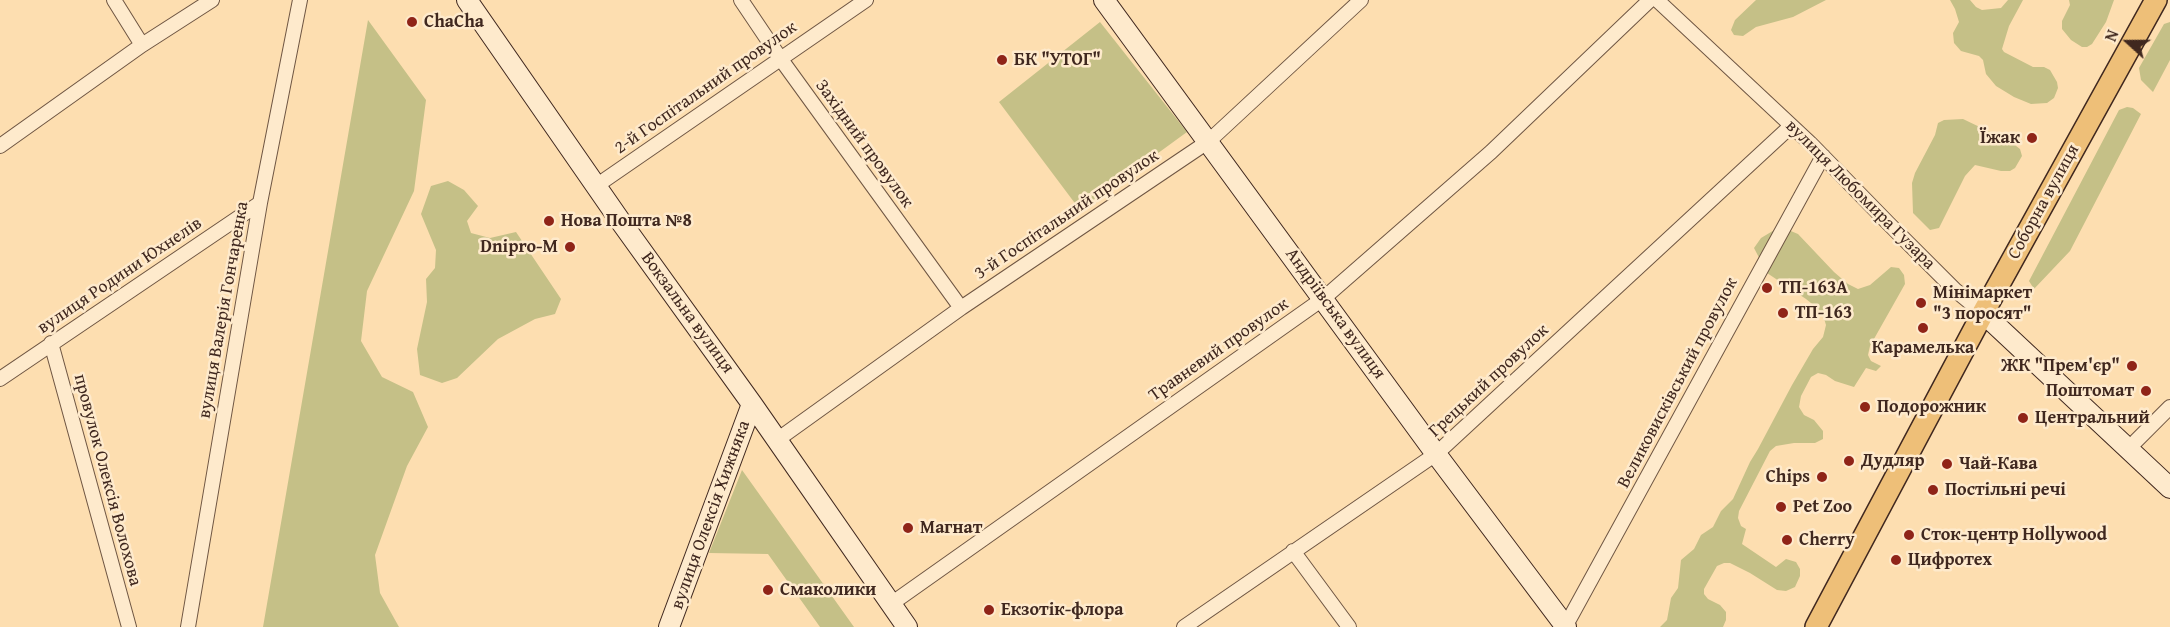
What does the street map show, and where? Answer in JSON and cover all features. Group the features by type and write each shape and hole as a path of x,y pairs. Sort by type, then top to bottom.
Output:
{"main road":[{"name":"Соборна вулиця","path":"1816,627 1983,313 2156,0"}],"street":[{"path":"114,0 142,45"},
{"path":"0,146 142,45 212,0"},
{"name":"вулиця Валерія Гончаренка","path":"188,627 260,203 300,0"},
{"name":"Вокзальна вулиця","path":"467,0 907,627"},
{"name":"Західний провулок","path":"741,0 780,58 961,308"},
{"name":"2-й Госпітальний провулок","path":"596,186 866,0"},
{"name":"Андріївська вулиця","path":"1104,0 1565,627"},
{"name":"Травневий провулок","path":"891,604 1324,298 1491,152 1650,0"},
{"name":"вулиця Любомира Гузара","path":"1657,0 1823,156 1956,290 2170,488"},
{"name":"3-й Госпітальний провулок","path":"777,440 961,308 1209,141 1359,1"},
{"name":"Грецький провулок","path":"1184,627 1436,454 1791,126"},
{"name":"Великовисківський провулок","path":"1565,627 1823,156"},
{"name":"вулиця Родини Юхнелів","path":"0,379 260,203"},
{"name":"провулок Олексія Волохова","path":"51,343 129,627"},
{"name":"вулиця Олексія Хижняка","path":"669,627 752,404"},
{"path":"2129,448 2170,407"},
{"path":"1293,551 1349,627"}],"shaded area":[{"path":"1756,0 1826,0 1793,17 1756,27 1743,36 1734,35 1731,30 1735,20"},
{"path":"1950,0 1970,0 1982,10 2001,8 2008,0 2023,0 2009,26 2002,49 2033,67 2044,67 2050,70 2058,88 2054,98 2047,103 2031,104 1996,86 1986,74 1983,60 1979,56 1961,51 1954,43 1953,33 1959,22"},
{"path":"2069,0 2114,0 2106,22 2092,44 2087,47 2082,47 2071,40 2062,29 2062,21 2070,5"},
{"path":"368,20 426,100 414,191 367,291 361,341 382,377 413,392 428,427 407,466 375,555 380,593 399,627 263,627"},
{"path":"1100,22 1187,132 1080,210 999,102"},
{"path":"2170,22 2170,60 2153,92 2141,80 2139,68 2164,24"},
{"path":"2127,107 2141,114 2070,251 2034,289 2029,281 2119,110"},
{"path":"1963,119 2011,142 2020,149 2022,156 2015,168 2010,171 1975,165 1965,176 1939,228 1930,230 1913,213 1912,183 1935,135 1938,123 1944,120"},
{"path":"448,181 464,190 478,206 467,221 471,233 490,238 516,232 561,299 555,314 535,319 498,339 457,378 442,383 420,375 417,349 427,302 426,279 435,268 436,250 421,214 431,186"},
{"path":"1776,229 1786,229 1798,234 1834,272 1858,289 1870,285 1891,267 1899,268 1904,275 1905,284 1870,346 1868,355 1871,361 1881,366 1876,371 1866,368 1854,387 1818,373 1811,377 1801,396 1799,407 1804,415 1814,420 1823,431 1823,439 1815,443 1776,446 1770,451 1739,511 1738,518 1741,526 1746,529 1742,544 1776,567 1786,559 1796,562 1800,569 1800,576 1795,587 1786,591 1777,590 1750,573 1730,563 1724,563 1717,566 1704,589 1704,594 1708,599 1720,605 1726,612 1723,627 1660,627 1667,620 1671,598 1678,588 1681,560 1694,549 1701,535 1713,527 1721,511 1733,499 1750,462 1792,385 1813,349 1823,337 1826,325 1822,312 1767,273 1754,248 1761,238"},
{"path":"742,470 854,627 820,627 768,554 709,553"}],"place":[{"name":"ChaCha","path":"412,22"},
{"name":"БК \"УТОГ\"","path":"1002,60"},
{"name":"Їжак","path":"2032,138"},
{"name":"Нова Пошта №8","path":"549,221"},
{"name":"Dnipro-M","path":"570,247"},
{"name":"ТП-163А","path":"1767,288"},
{"name":"Мінімаркет \"3 поросят\"","path":"1921,303"},
{"name":"ТП-163","path":"1783,313"},
{"name":"Карамелька","path":"1923,328"},
{"name":"ЖК \"Прем'єр\"","path":"2132,366"},
{"name":"Поштомат","path":"2146,391"},
{"name":"Подорожник","path":"1865,407"},
{"name":"Центральний","path":"2023,418"},
{"name":"Дудляр","path":"1849,461"},
{"name":"Чай-Кава","path":"1947,464"},
{"name":"Chips","path":"1822,477"},
{"name":"Постільні речі","path":"1933,490"},
{"name":"Pet Zoo","path":"1781,507"},
{"name":"Магнат","path":"908,528"},
{"name":"Сток-центр Hollywood","path":"1909,535"},
{"name":"Cherry","path":"1787,540"},
{"name":"Цифротех","path":"1896,560"},
{"name":"Смаколики","path":"768,590"},
{"name":"Екзотік-флора","path":"989,610"}]}
